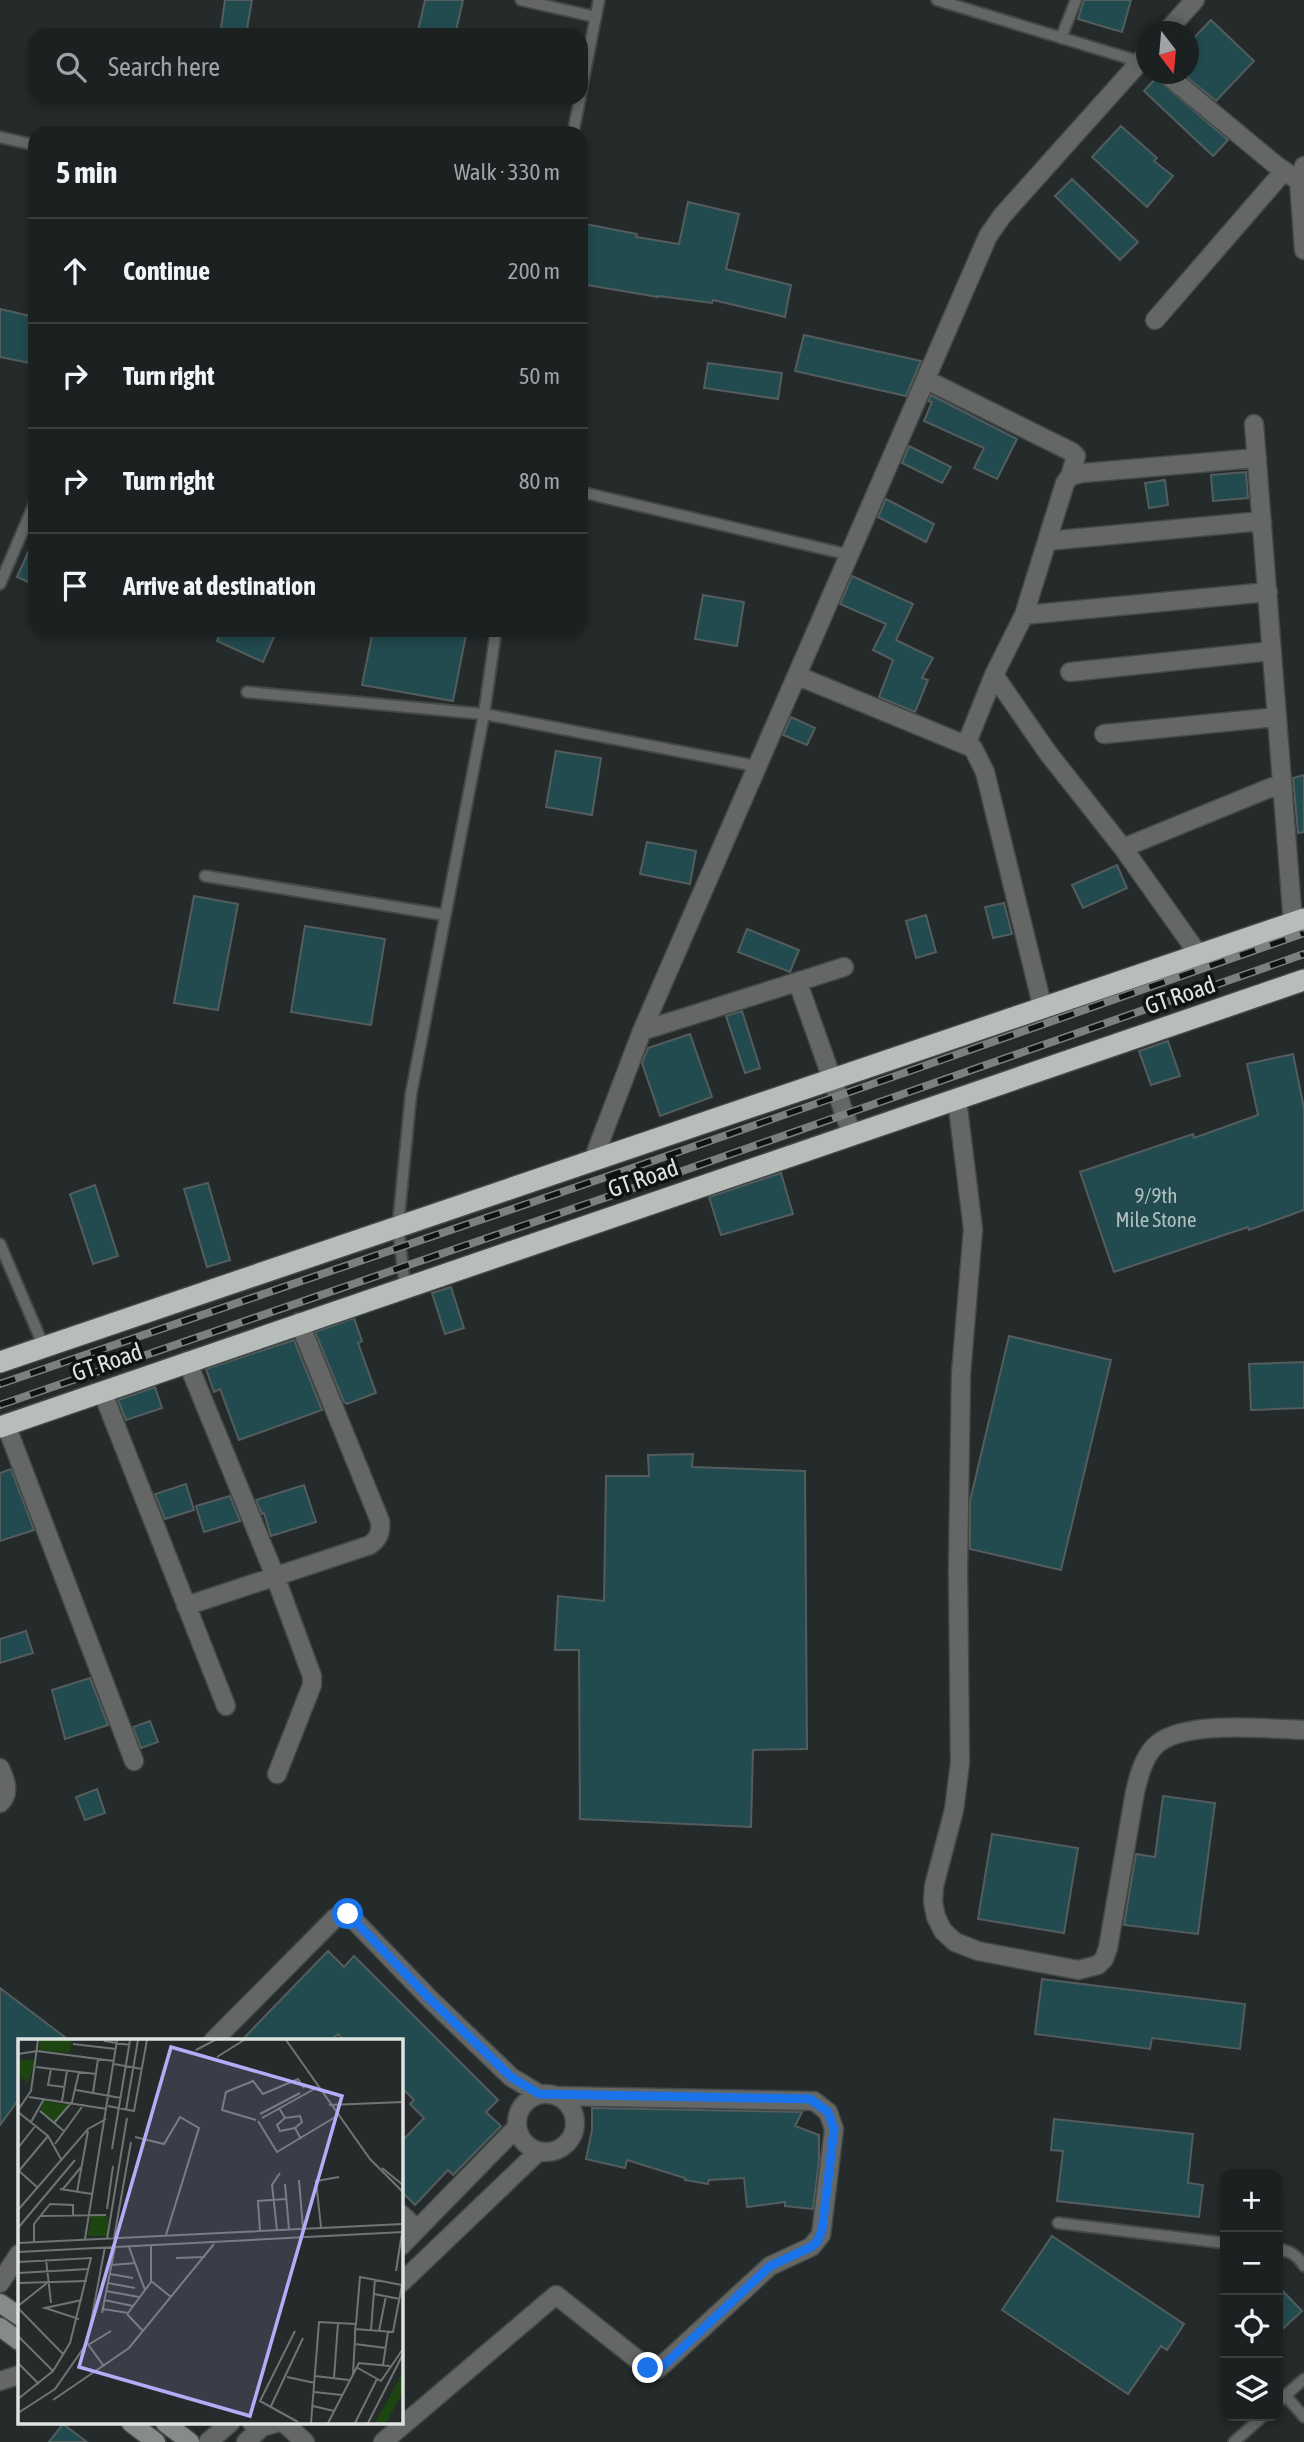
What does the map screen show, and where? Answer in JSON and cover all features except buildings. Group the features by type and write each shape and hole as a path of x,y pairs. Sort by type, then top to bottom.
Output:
{"highway":[{"name":"GT Road","path":"0,1363 1298,921"},
{"name":"GT Road","path":"3,1426 299,1322 1304,980"}],"street":[{"path":"1176,21 1195,0"},
{"path":"593,1160 642,1031 755,766 798,676 988,236 1002,216 1136,70"},
{"path":"1178,84 1284,170 1302,174 1304,250"},
{"path":"1155,320 1284,170"},
{"path":"927,380 1072,452 1077,461 1065,483 1024,615 994,675 966,745"},
{"path":"1255,424 1282,783 1298,921"},
{"path":"1070,476 1083,472 1257,458"},
{"path":"1047,541 1262,521"},
{"path":"1024,615 1268,592"},
{"path":"1070,672 1272,651"},
{"path":"994,675 1048,753 1123,848 1199,956"},
{"path":"798,676 973,748 985,772 1044,1009"},
{"path":"1104,734 1277,717"},
{"path":"1123,848 1282,783"},
{"path":"642,1031 844,967"},
{"path":"798,983 852,1135"},
{"path":"957,1100 973,1229 961,1388 958,1569 961,1645 960,1763 954,1810 934,1886 933,1902 943,1931 955,1942 978,1951 1078,1970 1098,1965 1104,1959 1108,1948 1135,1792 1142,1768 1155,1746 1165,1738 1187,1730 1304,1730"},
{"path":"186,1606 370,1545 377,1540 381,1532 380,1521 299,1322"},
{"path":"187,1362 309,1663 312,1685 277,1774"},
{"path":"102,1391 226,1706"},
{"path":"3,1426 134,1761"},
{"path":"0,1768 7,1791 4,1800 0,1802"},
{"path":"215,2039 335,1918 348,1914 431,2000 511,2077 539,2094 814,2101 828,2112 834,2129 821,2235 811,2247 770,2266 658,2369 648,2368 556,2295 383,2442"},
{"path":"539,2094 523,2104 517,2127 523,2141 539,2151 549,2152 566,2144 576,2127 572,2108 558,2096"},
{"path":"402,2245 517,2127"},
{"path":"402,2282 539,2151"},
{"path":"402,2215 417,2229"},
{"path":"0,2283 18,2256"},
{"path":"0,2303 18,2315"},
{"path":"0,2327 18,2340"},
{"path":"0,2381 18,2375"},
{"path":"132,2424 156,2442"},
{"path":"166,2424 190,2442"},
{"path":"208,2442 229,2424"},
{"path":"246,2442 263,2424"},
{"path":"285,2424 305,2442"}],"lane":[{"path":"521,0 596,17"},
{"path":"588,57 599,0"},
{"path":"937,0 1136,59"},
{"path":"1061,38 1076,0"},
{"path":"574,126 579,105"},
{"path":"0,137 28,143"},
{"path":"588,494 850,555"},
{"path":"0,584 28,518"},
{"path":"405,1286 398,1226 411,1094 484,715 495,637"},
{"path":"247,692 484,715 755,766"},
{"path":"205,876 445,915"},
{"path":"0,1244 44,1347"},
{"path":"1058,2223 1220,2242"},
{"path":"1283,2250 1297,2256 1304,2266"},
{"path":"1283,2397 1304,2379"},
{"path":"1283,2401 1304,2417"},
{"path":"1234,2442 1257,2421"}],"railway":[{"path":"0,1384 638,1166 1304,933"},
{"path":"0,1405 1304,954"}],"route":[{"path":"348,1914 431,2000 511,2077 539,2094 810,2099 828,2112 834,2129 822,2230 817,2242 770,2266 664,2365 658,2369 648,2368"}]}
